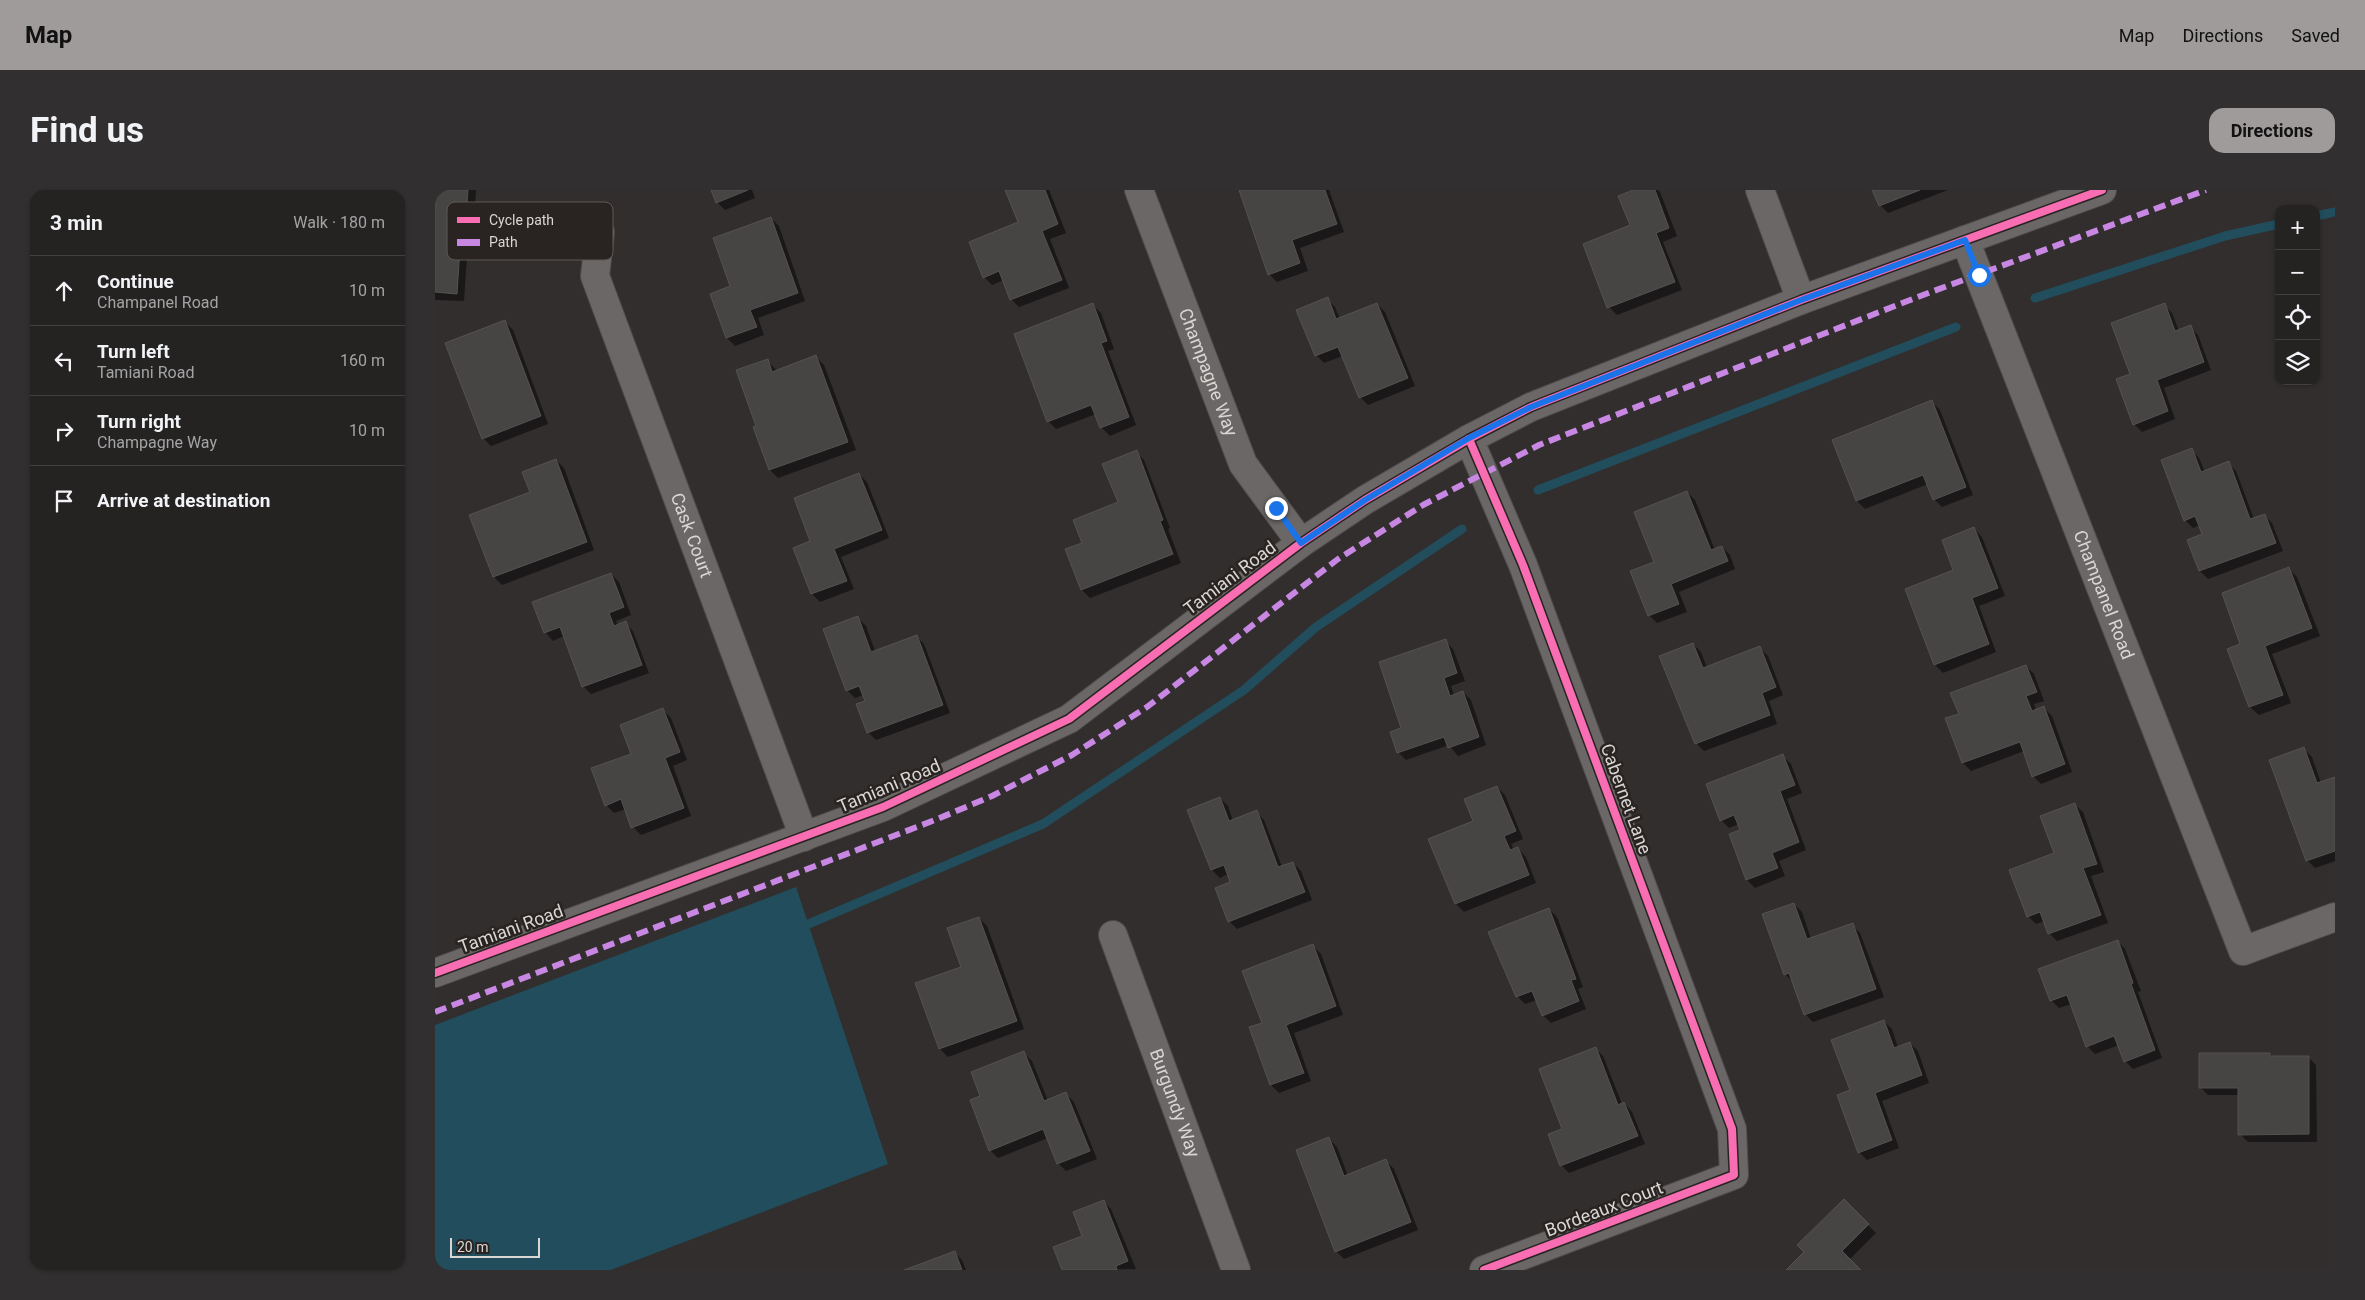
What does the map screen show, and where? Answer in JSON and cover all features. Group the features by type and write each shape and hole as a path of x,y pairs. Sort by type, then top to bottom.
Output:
{"street":[{"name":"Champagne Way","path":"1139,190 1243,464 1301,543"},
{"path":"1760,190 1801,300"},
{"name":"Tamiani Road","path":"435,973 883,807 1069,719 1301,543 1365,500 1469,438 1531,407 1801,300 2102,190"},
{"name":"Champanel Road","path":"1965,240 2243,951 2335,916"},
{"name":"Cask Court","path":"597,260 595,276 804,837"},
{"name":"Cabernet Lane","path":"1469,438 1523,565 1732,1129 1734,1175"},
{"name":"Burgundy Way","path":"1113,935 1236,1270"},
{"name":"Bordeaux Court","path":"1484,1270 1734,1175"}],"water":[{"path":"796,887 888,1164 611,1270 435,1270 435,1025"}],"building":[{"path":"435,190 468,190 467,202 447,202 447,260 459,260 457,294 435,292"},
{"path":"711,190 748,190 716,203"},
{"path":"1005,190 1045,190 1058,224 1042,231 1062,280 1010,300 999,271 983,278 969,242 1018,222"},
{"path":"1239,190 1325,190 1337,224 1292,240 1300,263 1268,275"},
{"path":"1633,190 1655,190 1669,228 1656,233 1675,282 1607,308 1583,244 1630,225 1618,196"},
{"path":"1872,190 1920,190 1879,206"},
{"path":"771,217 798,293 750,310 757,327 726,338 710,294 730,286 713,238"},
{"path":"1328,297 1336,319 1377,303 1408,378 1359,398 1338,347 1315,356 1296,310"},
{"path":"1093,303 1107,341 1101,343 1129,417 1100,428 1091,405 1047,422 1014,334"},
{"path":"2165,303 2175,331 2191,325 2204,362 2157,380 2168,411 2133,425 2116,379 2130,374 2111,323"},
{"path":"505,320 541,416 482,439 445,343"},
{"path":"816,355 848,442 769,470 753,427 756,426 736,370 768,359 772,372"},
{"path":"1932,400 1966,487 1933,500 1923,475 1856,501 1832,440"},
{"path":"2192,448 2201,472 2229,461 2250,519 2265,514 2276,543 2199,571 2187,540 2202,534 2195,516 2184,521 2161,460"},
{"path":"1137,450 1163,520 1160,521 1173,554 1081,590 1065,549 1082,543 1073,520 1118,502 1102,464"},
{"path":"556,459 587,542 493,577 469,515 530,492 522,472"},
{"path":"859,473 882,530 834,549 847,581 811,594 793,548 810,541 794,498"},
{"path":"1687,491 1711,550 1722,546 1728,561 1671,584 1679,604 1648,616 1630,571 1654,562 1634,512"},
{"path":"1974,527 1998,588 1972,598 1989,644 1934,665 1905,589 1953,570 1942,540"},
{"path":"2289,567 2312,628 2265,646 2283,695 2249,707 2227,649 2240,644 2222,593"},
{"path":"611,573 624,607 609,613 614,626 626,621 642,665 582,687 560,627 544,633 532,602"},
{"path":"858,616 871,652 917,635 943,705 867,733 856,704 865,701 859,686 846,691 823,629"},
{"path":"1446,639 1457,673 1444,678 1450,696 1463,691 1479,737 1448,748 1444,737 1397,753 1390,732 1401,728 1379,662"},
{"path":"1693,643 1703,668 1760,646 1776,687 1762,693 1770,715 1695,744 1659,656"},
{"path":"2026,665 2037,692 2026,696 2032,711 2044,706 2065,764 2032,777 2020,742 1962,763 1945,718 1959,714 1950,693"},
{"path":"663,708 680,752 665,758 684,808 631,828 621,799 605,806 591,768 631,754 620,725"},
{"path":"2304,747 2317,783 2335,777 2335,851 2306,861 2269,760"},
{"path":"1783,754 1795,785 1780,791 1799,842 1772,853 1778,868 1746,880 1729,834 1740,830 1734,815 1720,821 1706,784"},
{"path":"1497,786 1516,831 1504,836 1510,850 1518,847 1529,875 1455,904 1428,839 1473,821 1464,799"},
{"path":"1220,797 1229,821 1257,810 1278,867 1293,862 1305,892 1228,922 1215,888 1230,882 1224,865 1211,870 1187,810"},
{"path":"2075,803 2097,864 2083,868 2101,915 2048,934 2040,912 2027,917 2009,870 2054,853 2040,816"},
{"path":"1794,903 1807,939 1853,923 1876,989 1804,1015 1789,973 1784,975 1762,914"},
{"path":"1549,908 1576,979 1571,980 1579,1001 1542,1016 1532,991 1516,997 1488,932"},
{"path":"979,917 1017,1021 939,1049 915,983 961,967 947,928"},
{"path":"2118,940 2133,983 2131,984 2155,1050 2124,1062 2114,1036 2086,1047 2067,995 2050,1001 2038,969"},
{"path":"1313,944 1336,1006 1286,1025 1304,1073 1270,1085 1249,1027 1262,1023 1242,971"},
{"path":"1884,1020 1894,1048 1910,1042 1922,1075 1875,1093 1892,1140 1858,1153 1837,1095 1850,1090 1831,1040"},
{"path":"1596,1047 1618,1105 1624,1102 1638,1136 1560,1166 1548,1134 1562,1129 1539,1069"},
{"path":"1024,1051 1044,1101 1066,1092 1090,1151 1057,1164 1043,1129 989,1151 970,1100 980,1096 971,1072"},
{"path":"2199,1053 2270,1053 2270,1056 2309,1056 2309,1134 2238,1135 2238,1088 2199,1088"},
{"path":"1329,1137 1344,1176 1386,1159 1411,1222 1335,1252 1296,1150"},
{"path":"1844,1199 1869,1224 1842,1251 1861,1270 1786,1270 1804,1252 1797,1245"},
{"path":"1104,1200 1128,1261 1116,1266 1117,1270 1062,1270 1053,1247 1082,1236 1073,1212"},
{"path":"955,1251 962,1270 904,1270"}],"waterway":[{"path":"2320,215 2335,212"},
{"path":"2035,298 2225,236 2275,225"},
{"path":"1538,490 1956,327"},
{"path":"799,928 1043,824 1244,690 1316,627 1462,529"}],"marked path":[{"path":"435,1012 935,820 992,796 1072,755 1147,707 1338,559 1423,505 1539,445 1923,295 2206,190"}],"cycle path":[{"path":"435,973 883,807 1069,719 1301,543 1365,500 1469,439 1531,407 1801,300 2102,190"},
{"path":"1469,439 1523,565 1732,1129 1734,1175 1484,1270"}],"route":[{"path":"1276,508 1301,543 1365,500 1469,438 1531,407 1801,300 1965,240 1979,275"}]}
